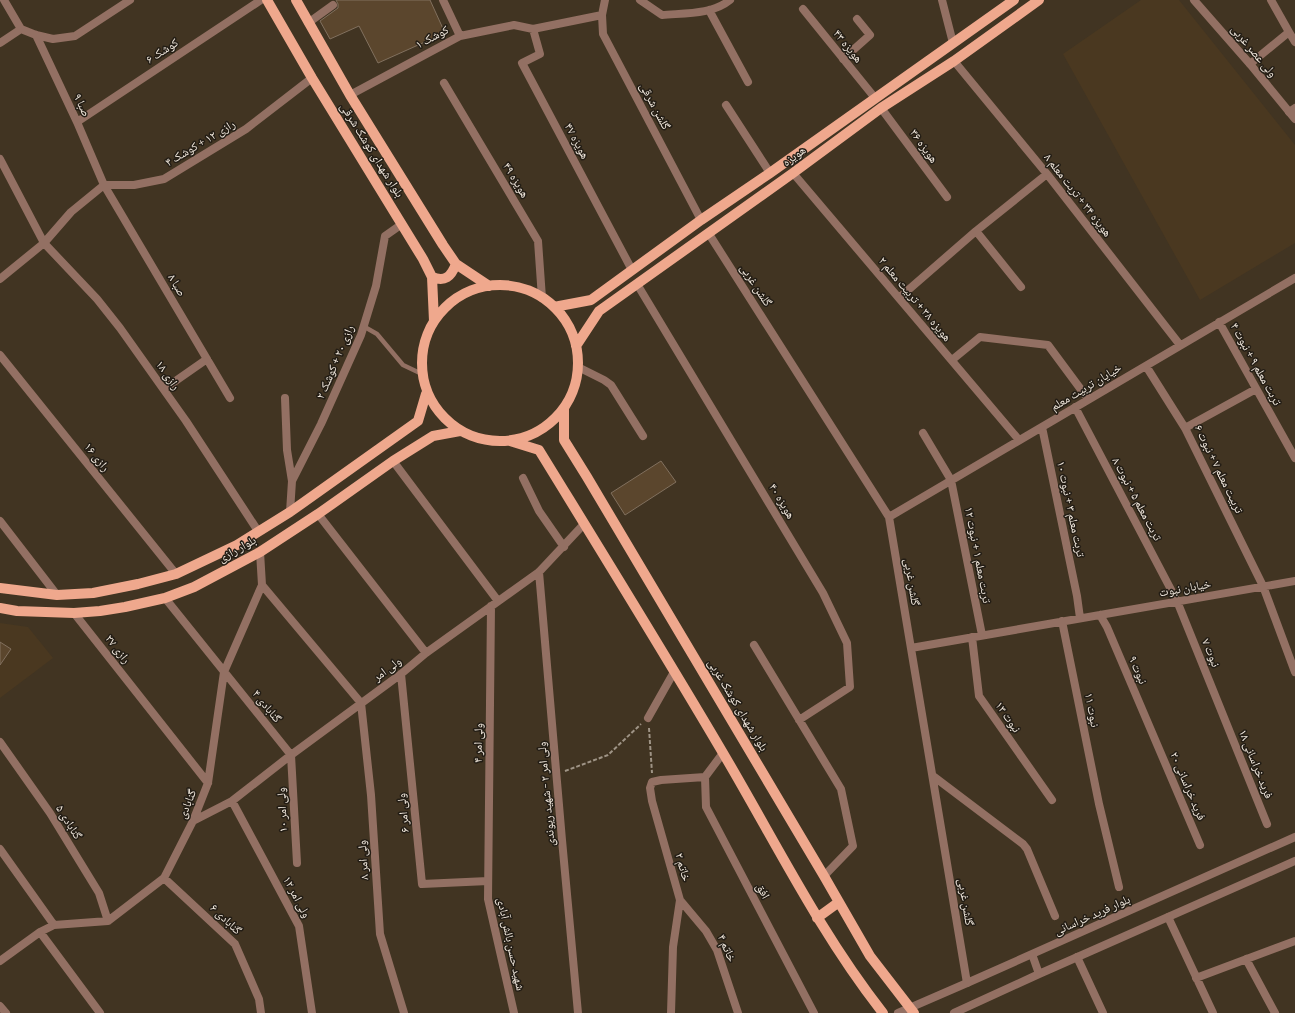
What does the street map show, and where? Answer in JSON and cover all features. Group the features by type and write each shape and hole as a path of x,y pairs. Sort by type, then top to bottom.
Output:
{"main road":[{"name":"بلوار شهدای کوشک شرقی","path":"267,0 312,78 423,259 432,277 434,321"},
{"name":"بلوار شهدای کوشک شرقی","path":"296,0 350,95 443,245 456,264 489,286"},
{"name":"هویزه","path":"554,307 591,300 701,220 770,173 1014,0"},
{"name":"هویزه","path":"576,346 599,311 709,234 882,108 954,61 1039,0"},
{"path":"432,277 440,280 447,277 453,272 456,264"},
{"path":"510,441 540,430 564,408 574,389 578,367 576,346 569,329 554,307 542,298 524,289 505,285 489,286 465,293 448,305 434,321 424,346 422,374 426,394 444,417 460,430 472,436 485,440 510,441 539,450 723,753 818,918 863,986 883,1013"},
{"name":"بلوار رازی","path":"0,588 57,595 93,593 138,584 176,574 237,545 290,512 418,421 426,394"},
{"name":"بلوار شهدای کوشک غربی","path":"564,408 564,440 591,483 870,956 912,1010"},
{"name":"بلوار رازی","path":"0,608 74,613 100,611 165,598 194,588 260,552 318,514 393,461 433,436 460,430"},
{"path":"818,918 839,902"}],"street":[{"path":"16,0 6,3 21,29 36,35 53,39 75,36 130,0"},
{"name":"کوشک ۶","path":"77,122 261,0"},
{"path":"442,0 460,36"},
{"name":"گلشن شرقی","path":"605,0 602,15 603,34 701,220"},
{"path":"640,0 662,15 709,10 724,5 730,0"},
{"path":"942,0 953,43"},
{"name":"ولی عصر غربی","path":"1194,0 1292,110 1295,119"},
{"path":"1271,0 1295,42"},
{"path":"308,22 334,5"},
{"name":"هویزه ۴۳","path":"803,9 875,98"},
{"path":"709,10 748,82"},
{"path":"533,29 602,15"},
{"path":"843,59 870,35 857,19"},
{"name":"کوشک ۱","path":"350,95 460,36 514,25 533,29"},
{"path":"0,43 21,29"},
{"name":"هویزه ۴۷","path":"533,29 540,54 522,63 632,270"},
{"path":"1250,64 1289,32"},
{"name":"صبا ۹","path":"36,35 77,122 104,185"},
{"name":"هویزه ۳۴ + تربت معلم ۸","path":"954,61 1047,174 1180,345"},
{"name":"رازی ۱۲ + کوشک ۴","path":"104,185 134,185 164,179 246,129 312,78"},
{"name":"هویزه ۴۹","path":"444,83 538,241 542,298"},
{"path":"726,105 770,173"},
{"name":"هویزه ۳۶","path":"882,108 946,197"},
{"name":"رازی ۱۸","path":"0,159 44,243 97,299 120,328 186,421 258,531"},
{"name":"هویزه ۳۸ + تربیت معلم ۲","path":"793,173 1019,440"},
{"path":"899,298 976,231 1047,174"},
{"path":"0,279 44,243 71,212 104,185"},
{"name":"صبا ۸","path":"104,185 230,398"},
{"name":"رازی ۲۰ + کوشک ۲","path":"290,512 292,481 321,424 361,335 376,286 385,236 402,224"},
{"path":"976,231 1021,287"},
{"name":"گلشن غربی","path":"709,234 889,516 967,983"},
{"name":"خیایان تربیت معلم","path":"889,516 1295,278"},
{"name":"هویزه ۴۰","path":"637,284 823,593 847,643 850,687 799,720"},
{"name":"تربت معلم ۹ + نبوت ۴","path":"1219,322 1295,458"},
{"path":"952,360 980,337 1048,346 1088,399"},
{"name":"رازی ۱۶","path":"0,355 176,574"},
{"path":"164,389 207,359"},
{"name":"تربیت معلم ۷ + نبوت ۶","path":"1146,366 1185,428 1263,586 1295,672"},
{"path":"578,367 611,385 643,436"},
{"path":"1185,428 1256,389"},
{"path":"285,398 287,450 292,481"},
{"name":"تربت معلم ۵ + نبوت ۸","path":"1075,407 1177,601"},
{"name":"تربت معلم ۳ + نبوت ۱۰","path":"1042,426 1077,596 1080,618"},
{"name":"تربت معلم ۱ + نبوت ۱۲","path":"923,432 951,480 982,635"},
{"path":"393,461 498,601"},
{"path":"523,478 539,511 564,546"},
{"path":"318,514 426,653"},
{"path":"0,521 57,595"},
{"name":"ولی امر","path":"193,821 232,801 291,755 401,674 426,653 539,572 584,524"},
{"name":"گنابادی","path":"108,921 164,878 193,821 208,783 224,672 262,586 260,552"},
{"name":"ولی امر ۲ - شهید ریوندی","path":"539,572 578,1013"},
{"name":"خیابان نبوت","path":"911,648 1295,581"},
{"path":"262,586 361,703"},
{"name":"گنابادی ۴","path":"165,598 291,755"},
{"name":"نبوت ۷","path":"1177,601 1223,714"},
{"name":"ولی امر ۴","path":"488,880 491,606"},
{"name":"رازی ۲۷","path":"74,613 208,783"},
{"name":"نبوت ۹","path":"1100,615 1107,627 1154,736"},
{"name":"نبوت ۱۱","path":"1062,621 1099,804 1119,886"},
{"name":"نبوت ۱۳","path":"972,637 979,696 1052,800"},
{"path":"754,646 841,789 853,846 824,876"},
{"path":"648,718 674,672"},
{"name":"ولی امر ۶","path":"401,674 422,884 488,880"},
{"name":"ولی امر ۸","path":"361,703 371,795 380,934 404,1013"},
{"name":"فرید خراسانی ۱۸","path":"1223,714 1267,824"},
{"name":"فرید خراسانی ۲۰","path":"1154,736 1200,845"},
{"name":"گنابادی ۵","path":"0,742 50,814 99,893 108,921"},
{"path":"652,782 705,777 723,753"},
{"name":"ولی امر ۱۰","path":"291,755 297,864"},
{"path":"933,776 1027,849 1055,916"},
{"name":"افق","path":"705,777 706,807 814,1013"},
{"name":"خاتم ۲","path":"652,782 650,788 652,801 680,900 673,947 671,1013"},
{"name":"ولی امر ۱۲","path":"232,801 299,926 312,1013"},
{"name":"بلوار فرید خراسانی","path":"898,1013 912,1010 967,983 1295,837"},
{"path":"0,849 54,925"},
{"path":"954,1013 1168,917 1294,864"},
{"name":"گنابادی ۶","path":"164,878 235,944 259,999 261,1013"},
{"name":"شهید حسن بالش آبادی","path":"488,880 488,899 514,1013"},
{"name":"خاتم ۴","path":"680,900 706,931 717,950 738,1013"},
{"path":"1168,917 1213,1013"},
{"path":"0,961 40,932 54,925 108,921"},
{"path":"40,932 100,1013"},
{"path":"1196,978 1295,941"},
{"path":"1032,954 1039,974"},
{"path":"1077,957 1103,1013"},
{"path":"1246,959 1275,1013"},
{"path":"0,1006 6,1013"}],"lane":[{"path":"363,326 377,334 404,365 422,374"}],"path":[{"path":"556,774 608,755 648,718"},
{"path":"648,718 652,782"}],"shaded area":[{"path":"1141,0 1179,0 1295,145 1295,243 1200,300 1063,54"},
{"path":"0,623 28,627 53,658 0,698"}],"building":[{"path":"336,0 430,0 445,33 378,63 359,26 330,39 320,21 338,8"},
{"path":"661,461 676,482 625,515 611,493"},
{"path":"0,642 11,649 0,665"}]}
